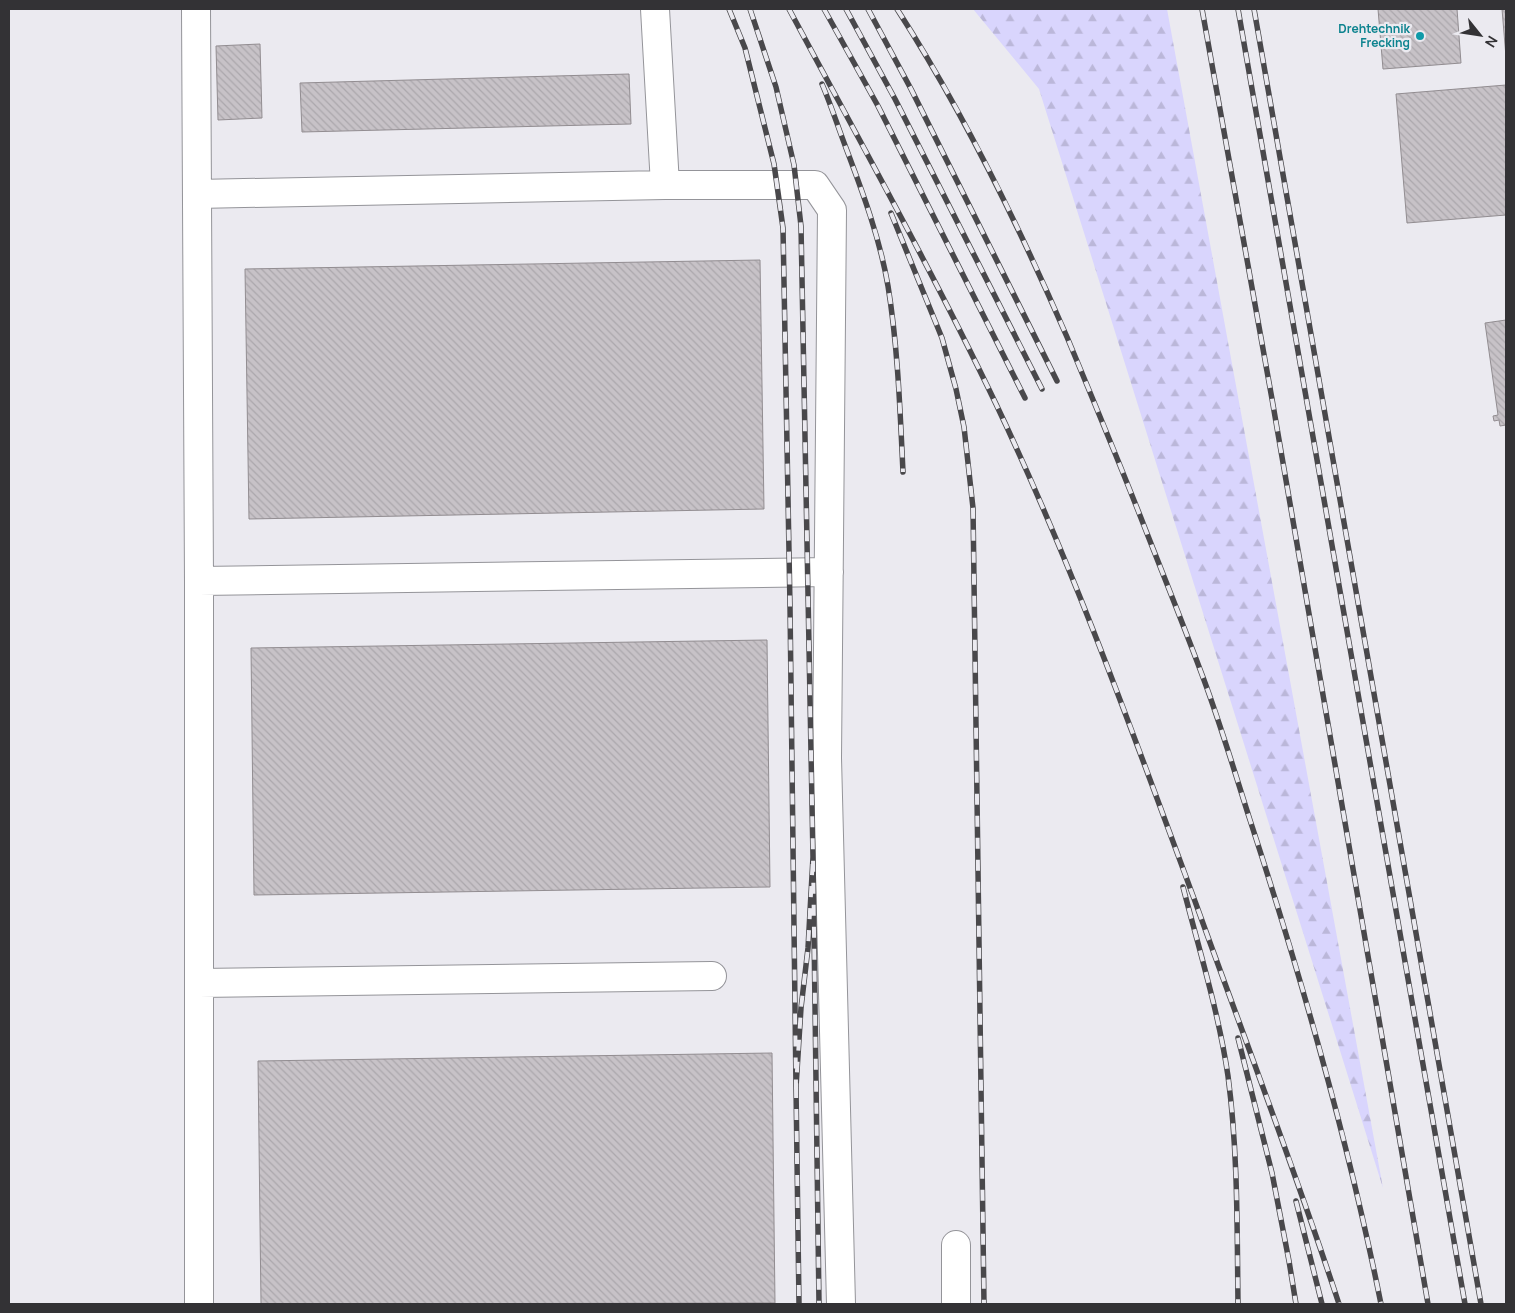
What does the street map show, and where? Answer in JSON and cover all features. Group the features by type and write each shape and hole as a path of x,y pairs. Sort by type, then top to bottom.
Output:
{"lane":[{"path":"196,9 200,582 199,1304"},
{"path":"654,9 665,185"},
{"path":"196,194 665,185 777,186 796,184 815,185 832,210 827,758 841,1304"},
{"path":"200,582 829,572"},
{"path":"199,983 712,976"},
{"path":"956,1245 956,1304"}],"green space":[{"path":"973,9 1167,9 1383,1188 1039,89"}],"building":[{"name":"Drehtechnik Frecking","path":"1378,9 1457,9 1461,63 1383,69"},
{"path":"1502,9 1506,9 1506,57"},
{"path":"260,44 262,118 218,120 216,46"},
{"path":"629,74 631,124 302,132 300,83"},
{"path":"1506,85 1506,215 1407,223 1396,94"},
{"path":"760,260 764,509 249,519 245,269"},
{"path":"1506,320 1506,425 1500,426 1499,420 1494,421 1493,416 1498,415 1485,323"},
{"path":"767,640 770,887 254,895 251,648"},
{"path":"772,1053 775,1303 261,1304 258,1061"}],"railway":[{"path":"729,9 745,48 774,164 783,228 796,1087 801,1008 808,948 813,857 819,1304"},
{"path":"750,9 776,87 794,165 801,226 813,857"},
{"path":"789,9 895,205 972,354 1051,527 1102,652 1149,778 1287,1154 1339,1304"},
{"path":"824,9 878,106 1025,398"},
{"path":"846,9 895,99 1042,389"},
{"path":"868,9 911,89 1057,381"},
{"path":"897,9 945,88 989,170 1029,253 1067,337 1114,450 1204,680 1306,1000 1339,1121 1381,1304"},
{"path":"1202,9 1272,399 1428,1304"},
{"path":"1238,9 1465,1304"},
{"path":"1254,9 1481,1304"},
{"path":"822,84 865,199 885,268 896,356 903,472"},
{"path":"891,213 942,338 964,427 973,508 984,1304"},
{"path":"1183,887 1214,1005 1228,1076 1235,1162 1238,1304"},
{"path":"1238,1038 1272,1173 1296,1304"},
{"path":"796,1087 799,1304"},
{"path":"1296,1201 1322,1304"}],"place":[{"name":"Drehtechnik Frecking","path":"1420,36"}]}
